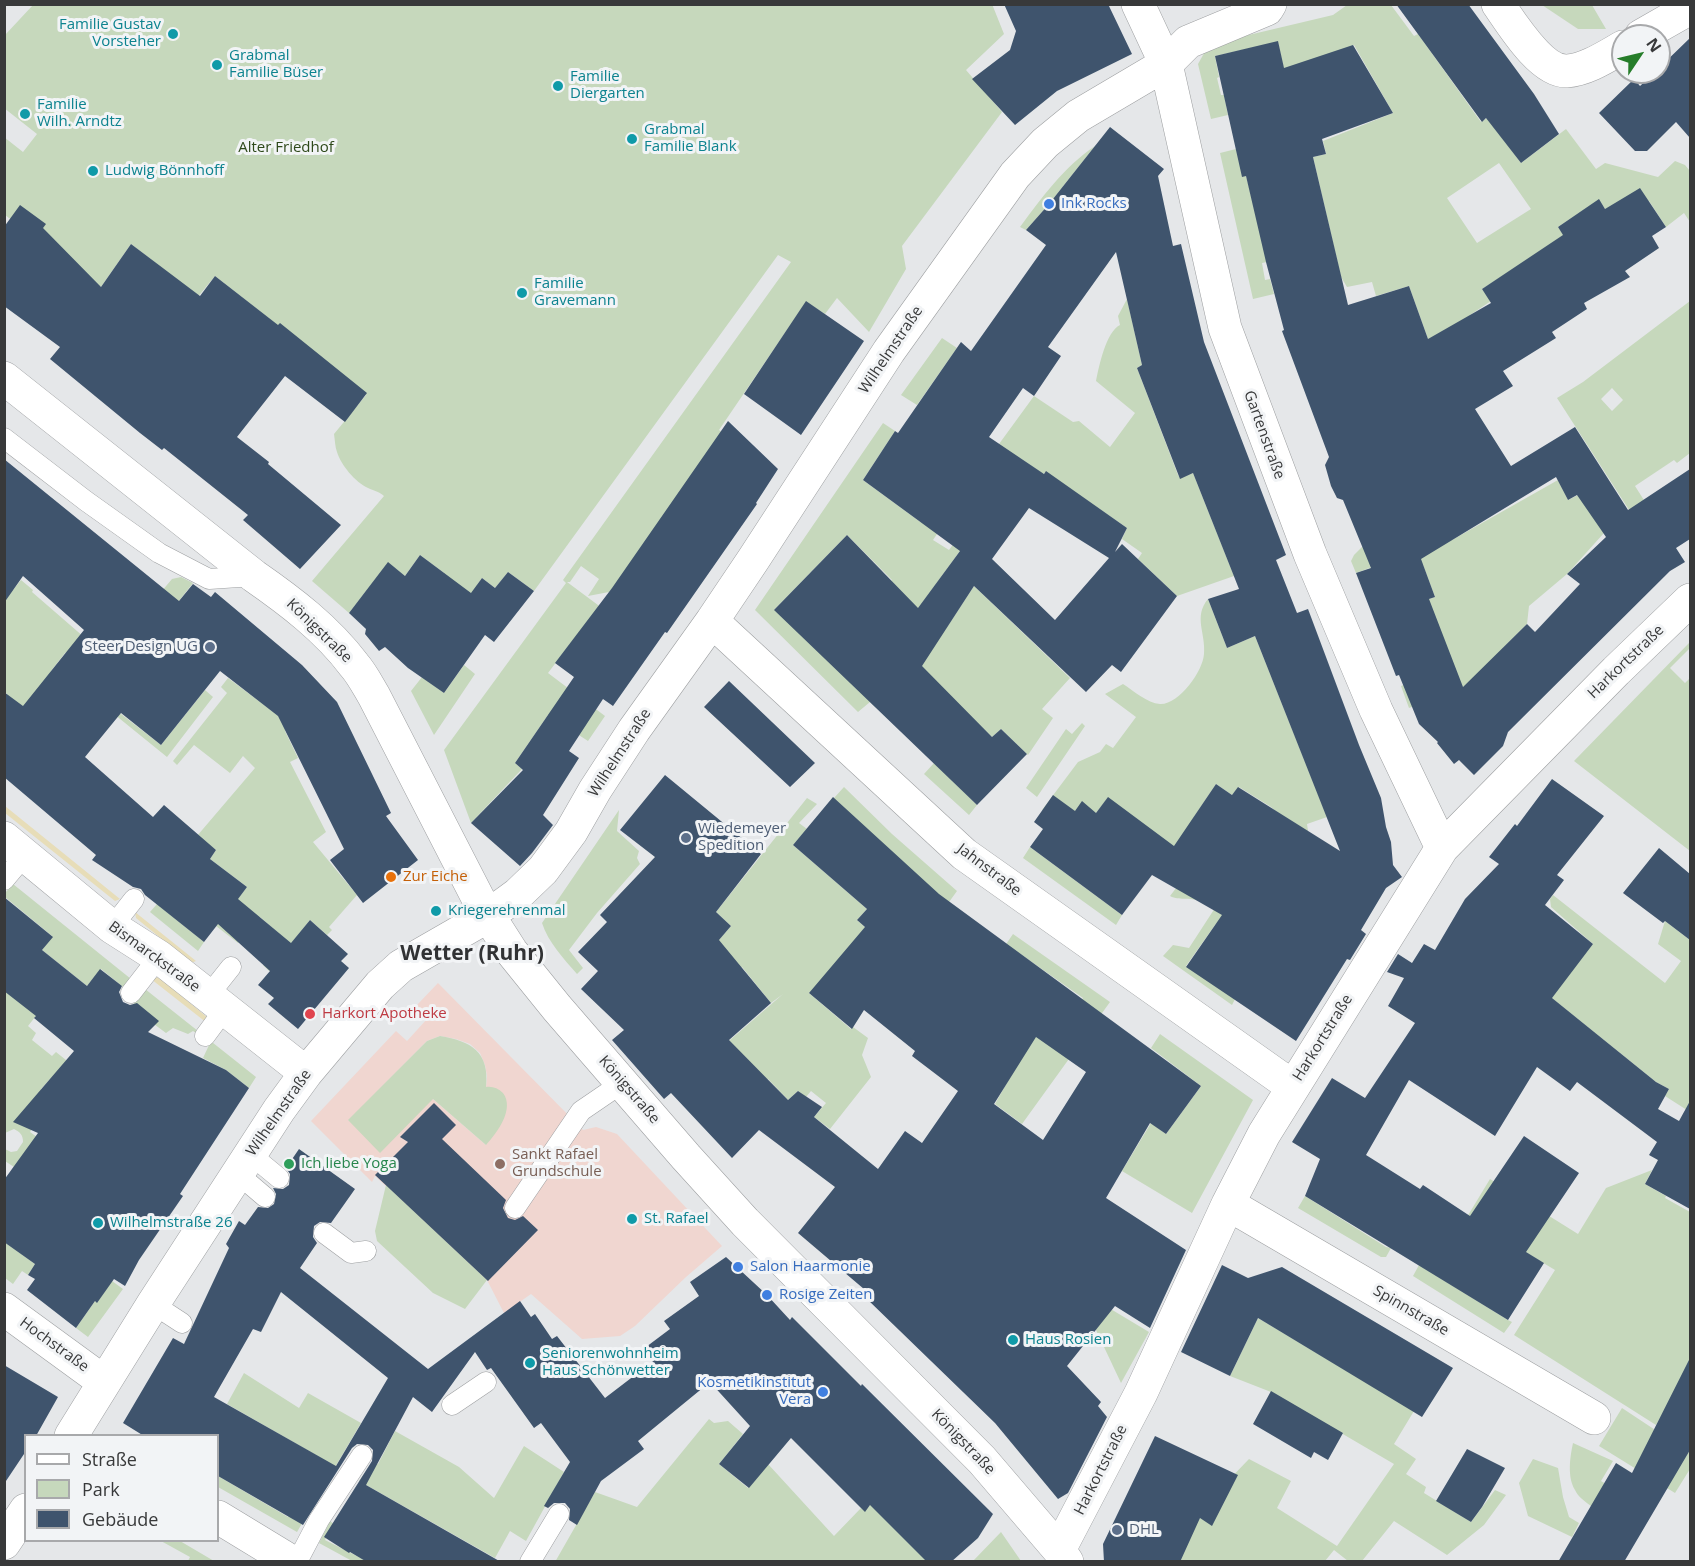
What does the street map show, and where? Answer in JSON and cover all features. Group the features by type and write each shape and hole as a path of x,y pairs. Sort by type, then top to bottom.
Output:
{"street":[{"name":"Gartenstraße","path":"1138,4 1166,64 1225,328 1310,554 1376,710 1442,848"},
{"name":"Wilhelmstraße","path":"75,1434 104,1382 153,1304 306,1073 380,985 401,966 488,916 518,894 543,870 571,831 634,730 712,621 889,351 1015,176 1045,143 1078,116 1166,64 1188,42 1267,9 1270,4"},
{"path":"1498,4 1527,44 1549,66 1566,71 1586,66 1611,53"},
{"path":"1662,24 1690,8"},
{"name":"Königstraße","path":"4,378 313,621 355,665 383,712 488,916 511,951 686,1158 745,1222 975,1453 1063,1556"},
{"name":"Harkortstraße","path":"1063,1556 1228,1204 1264,1134 1442,848 1616,671 1690,600"},
{"name":"Jahnstraße","path":"712,621 964,854 1293,1087"},
{"name":"Bismarckstraße","path":"11,848 112,927 159,957 306,1073"},
{"name":"Spinnstraße","path":"1228,1204 1594,1418"},
{"name":"Hochstraße","path":"4,1309 104,1382"},
{"path":"4,1543 24,1513"},
{"path":"219,1518 294,1562"}],"lane":[{"path":"4,438 159,554 208,579 254,576"},
{"path":"4,880 11,848"},
{"path":"112,927 134,899"},
{"path":"131,993 159,957"},
{"path":"205,1036 231,967"},
{"path":"515,1209 581,1111 622,1083"},
{"path":"244,1164 279,1178"},
{"path":"244,1164 265,1197"},
{"path":"324,1233 351,1254 366,1251"},
{"path":"153,1304 182,1323"},
{"path":"452,1404 486,1382"},
{"path":"294,1562 362,1455"},
{"path":"530,1562 559,1514"}],"shaded area":[{"name":"Sankt Rafael Grundschule","path":"438,983 583,1130 596,1127 617,1134 722,1246 635,1326 620,1336 582,1339 531,1294 504,1313 487,1280 375,1176 372,1182 311,1121 396,1031 407,1041 427,1019 416,1006","holes":["440,1036 470,1044 480,1053 485,1065 487,1076 486,1145 433,1099 348,1121 427,1041"]}],"green space":[{"name":"Alter Friedhof","path":"992,4 1004,34 966,70 1002,112 902,246 906,269 869,332 837,298 825,314 806,302 719,430 741,446 609,592 588,596 599,579 581,566 570,582 567,582 602,608 548,673 605,716 588,741 548,715 515,763 522,769 471,823 444,750 566,583 563,580 791,262 778,255 534,591 508,572 495,588 482,578 477,585 479,586 462,608 434,587 444,573 420,555 405,576 388,563 349,613 312,581 384,496 363,485 349,473 336,448 334,434 366,395 215,276 196,299 112,328 157,264 131,244 101,287 5,215 4,137 23,152 37,134 4,108 5,35 33,5"},
{"path":"1347,5 1391,5 1414,36 1418,34 1481,122 1487,118 1521,163 1566,129 1596,169 1605,163 1658,177 1675,161 1685,165 1690,171 1690,222 1684,213 1666,227 1649,201 1605,209 1599,200 1558,227 1565,237 1482,289 1491,301 1470,315 1443,381 1409,286 1376,296 1372,282 1347,287 1341,277 1313,157 1326,154 1323,141 1393,113 1354,45 1286,80 1278,42 1215,56 1219,77 1217,78 1221,95 1224,95 1228,115 1211,119 1198,64 1207,48 1215,43 1333,15","holes":["1499,163 1531,209 1477,243 1447,198"]},
{"path":"1542,5 1592,5 1606,29 1578,29"},
{"path":"1095,146 1026,230 1020,227 1063,173"},
{"path":"1240,148 1242,176 1246,176 1267,262 1262,263 1265,280 1270,279 1274,294 1253,299 1220,153"},
{"path":"1127,299 1142,365 1137,368 1178,475 1180,478 1193,473 1234,576 1177,596 1138,559 1142,553 1122,539 1127,528 1046,472 1043,474 1020,458 1013,470 991,455 1034,396 1073,422 1079,421 1110,447 1135,413 1096,381 1104,350 1111,335 1120,325 1118,316"},
{"path":"1690,301 1690,453 1677,463 1674,460 1635,486 1668,538 1653,547 1557,398 1583,382","holes":["1612,388 1623,400 1612,411 1601,399"]},
{"path":"942,338 957,348 917,405 901,395"},
{"path":"883,423 895,431 863,480 919,521 939,531 933,540 949,550 965,528 973,533 904,628 945,630 974,586 1070,678 1042,709 1053,718 1028,755 1001,729 992,737 974,720 895,725 870,702 858,712 755,610","holes":["847,535 892,580 867,604 774,610"]},
{"path":"1558,480 1568,500 1578,495 1604,533 1567,574 1529,606 1527,624 1503,648 1521,668 1409,708 1401,686 1431,674 1429,599 1435,597 1423,565 1410,553 1356,573 1351,561 1354,555 1362,547 1434,512 1452,540"},
{"path":"181,577 193,583 145,644 128,631 172,579"},
{"path":"21,580 92,644 65,653 51,671 63,682 5,724 5,696 7,694 4,691 5,583 13,590"},
{"path":"1208,599 1227,648 1255,636 1327,817 1307,824 1310,844 1271,807 1239,787 1232,795 1216,784 1161,875 1108,798 1096,813 1075,811 1051,818 1042,810 1078,762 1100,752 1106,744 1113,748 1136,717 1105,694 1123,684 1145,699 1160,704 1175,699 1189,686 1203,661 1201,612"},
{"path":"1690,642 1690,648 1670,668 1685,683 1690,678 1690,851 1574,761"},
{"path":"464,665 475,674 434,735 411,691 422,677 444,693"},
{"path":"228,678 291,725 285,731 298,758 290,762 326,832 313,842 357,895 329,927 332,930 327,935 310,920 269,971 263,965 285,939 260,917 238,943 216,926 247,887 210,859 216,850 197,836 255,768 243,756 230,773 194,745 177,765 173,761 227,693 221,687"},
{"path":"205,690 213,697 167,757 109,710 112,707 161,745"},
{"path":"1082,723 1085,726 1037,797 1026,788 1066,729 1072,734"},
{"path":"934,763 977,805 969,815 924,774"},
{"path":"844,787 892,834 957,891 910,956 809,993 851,1029 853,1027 868,1038 862,1055 871,1077 830,1129 814,1117 826,1103 811,1091 806,1097 798,1091 788,1100 768,1079 750,1096 715,1053 783,994 771,1003 742,967 688,975 731,926 716,912 807,798 817,804 799,823 807,829 793,845 867,909 857,920 885,945 834,798"},
{"path":"619,810 617,831 639,851 637,858 640,864 597,913 569,950 583,968 577,974 552,944 542,923"},
{"path":"1030,847 1122,915 1116,925 1023,858"},
{"path":"1183,879 1250,891 1215,925 1186,966 1235,999 1232,1005 1163,956 1173,945 1189,948 1215,908 1197,900 1170,896"},
{"path":"13,884 131,979 123,987 101,969 87,986 42,950 52,936 5,897 5,893"},
{"path":"1553,895 1665,983 1681,961 1658,944 1665,921 1690,940 1690,1112 1665,1096 1669,1089 1656,1082 1524,976 1593,944 1551,907 1550,899"},
{"path":"157,904 204,942 198,951 150,912"},
{"path":"1013,934 1110,1002 1022,1124 995,1104 1009,1079 984,1000 1065,1021 1083,998 1019,953 1000,953"},
{"path":"145,989 256,1077 249,1088 226,1070 203,1058 210,1043 193,1031 188,1034 173,1028 166,1033 131,1007"},
{"path":"4,991 43,1007 28,1026 36,1033 32,1040 52,1056 56,1052 71,1064 50,1079 41,1089 43,1112 30,1132 51,1147 14,1167 5,1161 5,1149 11,1152 17,1151 23,1142 21,1134 14,1129 5,1133"},
{"path":"1160,1034 1253,1100 1192,1213 1122,1171 1151,1123 1166,1134 1201,1086 1151,1048"},
{"path":"440,1036 461,1041 476,1050 485,1065 486,1087 499,1090 506,1099 506,1113 503,1120 486,1145 433,1099 380,1153 348,1120 427,1041"},
{"path":"1652,1170 1645,1184 1690,1212 1690,1375 1687,1372 1656,1425 1514,1335 1555,1270 1467,1217 1490,1179 1578,1234 1606,1188"},
{"path":"386,1185 487,1280 465,1309 433,1293 377,1241 375,1231"},
{"path":"1305,1196 1391,1248 1386,1257 1381,1257 1298,1208"},
{"path":"5,1242 35,1264 28,1275 22,1271 13,1284 5,1278"},
{"path":"1419,1265 1512,1322 1504,1333 1413,1276"},
{"path":"112,1281 123,1289 88,1337 76,1328"},
{"path":"1079,1290 1149,1332 1121,1383 1096,1330 1068,1307"},
{"path":"1258,1318 1414,1411 1394,1444 1416,1459 1406,1474 1426,1487 1424,1493 1471,1522 1495,1490 1506,1495 1484,1525 1447,1555 1394,1521 1362,1561 1348,1561 1334,1550 1325,1561 1170,1562 1196,1514 1249,1459 1291,1481 1277,1508 1337,1546 1394,1464 1271,1392 1230,1376"},
{"path":"244,1373 299,1408 308,1393 361,1423 297,1532 219,1488 219,1477 288,1517 321,1458 227,1404"},
{"path":"1622,1408 1690,1453 1690,1469 1675,1493 1599,1446"},
{"path":"709,1419 714,1423 728,1421 743,1434 719,1464 748,1488 768,1464 834,1536 861,1508 865,1511 890,1480 927,1561 555,1562 595,1492 637,1507"},
{"path":"395,1431 459,1467 494,1498 524,1446 564,1472 526,1541 510,1531 495,1558 359,1481 373,1462 378,1464"},
{"path":"1573,1443 1613,1461 1601,1481 1606,1484 1592,1507 1578,1495 1572,1485 1570,1467"},
{"path":"1533,1459 1558,1468 1569,1517 1579,1523 1572,1537 1528,1516 1519,1483"},
{"path":"330,1521 334,1524 325,1540 367,1561 352,1561 319,1543"},
{"path":"1001,1532 1021,1561 973,1561"},
{"path":"163,1542 182,1542 214,1561 188,1561 190,1557"}],"sand":[{"path":"5,806 120,899 115,901 5,813"},
{"path":"135,912 196,961 191,963 136,918"},
{"path":"159,977 208,1018 207,1023 151,979"}],"building":[{"path":"1004,4 1108,4 1132,54 1057,91 1015,125 972,79 1010,50 1016,31"},
{"path":"1396,4 1468,4 1534,94 1559,134 1521,163 1486,118 1482,122"},
{"path":"1690,38 1690,138 1676,122 1647,151 1635,151 1599,113 1629,84 1640,86 1642,84 1671,84 1671,56"},
{"path":"1278,41 1284,68 1353,45 1393,113 1322,139 1326,154 1313,157 1348,305 1409,286 1428,339 1491,303 1482,289 1563,235 1558,227 1599,199 1605,209 1640,188 1666,227 1652,236 1659,248 1625,271 1630,277 1584,303 1587,309 1552,332 1556,338 1503,371 1513,386 1475,409 1511,466 1575,427 1628,510 1690,469 1690,539 1676,548 1685,562 1670,571 1508,732 1503,746 1474,775 1459,760 1454,764 1438,742 1419,724 1399,675 1396,676 1356,573 1371,568 1343,500 1337,498 1331,486 1325,465 1329,457 1282,331 1284,330 1246,176 1242,177 1215,56","holes":["1556,477 1568,500 1577,495 1606,537 1567,574 1580,584 1535,632 1527,624 1463,687 1429,599 1435,597 1421,559"]},
{"path":"1110,127 1164,169 1158,176 1173,246 1181,244 1204,342 1286,555 1276,560 1297,613 1308,609 1381,798 1391,842 1393,865 1402,877 1386,888 1361,930 1366,934 1350,960 1347,959 1296,1041 1186,967 1222,915 1152,875 1122,915 1030,847 1043,829 1034,822 1053,795 1075,811 1082,801 1096,813 1108,797 1174,846 1216,784 1232,795 1238,787 1340,851 1255,636 1227,648 1208,599 1239,589 1193,473 1180,479 1137,368 1142,365 1116,252 1048,347 1061,356 1034,396 1023,388 989,437 1044,474 1046,471 1127,528 1115,552 1122,544 1177,596 1121,672 1112,665 1086,692 974,586 922,666 992,737 1001,729 1027,754 977,805 774,610 847,535 918,608 960,551 863,480 895,431 898,433 961,342 971,351 1046,245 1026,230","holes":["1029,508 1109,558 1055,620 992,559"]},
{"path":"20,205 46,224 43,228 101,287 131,244 200,296 215,276 278,325 280,323 367,393 345,422 285,376 237,437 341,525 300,569 243,520 248,515 164,448 162,450 140,433 50,359 60,347 4,306 4,227"},
{"path":"806,301 864,341 801,435 744,394"},
{"path":"728,421 778,469 757,504 613,706 603,699 569,751 579,758 543,815 553,825 520,866 471,823 523,770 515,763 574,677 555,663 612,588"},
{"path":"4,459 179,601 193,584 211,597 215,592 302,665 337,702 391,813 386,816 418,860 363,903 330,860 344,849 278,716 220,671 161,745 121,713 85,757 153,817 164,805 216,850 210,859 247,887 238,899 291,943 310,920 348,954 341,961 349,968 298,1029 268,1004 274,998 258,985 270,971 218,924 204,942 145,895 141,889 133,887 92,860 96,855 4,777 4,692 23,706 84,630 23,576 4,603"},
{"path":"420,555 471,593 482,578 495,588 508,572 534,591 494,642 485,635 444,693 408,668 385,647 379,651 365,634 366,629 349,613 388,562 405,576"},
{"path":"729,681 815,763 790,787 704,707"},
{"path":"665,775 761,854 716,912 731,926 719,940 771,1003 729,1040 788,1100 798,1091 822,1107 814,1117 878,1169 905,1131 922,1143 958,1091 912,1056 915,1051 864,1010 852,1029 809,993 865,927 857,920 867,909 793,845 833,797 939,894 1201,1086 1166,1134 1150,1123 1106,1198 1186,1250 1150,1328 1115,1306 1067,1366 1101,1402 1098,1406 1107,1417 1068,1493 1058,1499 995,1423 868,1300 871,1295 798,1233 835,1187 759,1130 732,1158 671,1093 664,1099 612,1040 624,1030 581,989 598,971 578,952 607,922 600,915 655,857 620,830","holes":["1036,1037 1086,1072 1043,1140 994,1104"]},
{"path":"1552,779 1604,816 1557,875 1564,880 1545,905 1593,944 1552,998 1656,1082 1669,1089 1658,1109 1679,1121 1690,1101 1690,1209 1645,1184 1658,1160 1649,1155 1657,1142 1577,1082 1570,1091 1537,1067 1495,1136 1409,1080 1366,1155 1420,1189 1423,1185 1470,1216 1524,1136 1579,1173 1526,1252 1544,1263 1508,1320 1305,1196 1320,1159 1292,1142 1332,1078 1365,1098 1415,1023 1388,1006 1404,978 1387,972 1398,954 1412,963 1424,944 1435,950 1465,899 1499,864 1489,857 1515,824 1517,826"},
{"path":"1659,848 1690,874 1690,940 1623,893"},
{"path":"4,897 53,937 42,950 87,986 100,969 122,986 119,992 123,1002 130,1005 137,1003 159,1021 148,1032 226,1070 249,1088 180,1194 183,1196 139,1260 125,1286 114,1279 76,1328 27,1290 35,1279 28,1275 35,1264 4,1242 4,1180 38,1133 13,1122 74,1051 34,1018 36,1016 4,991"},
{"path":"434,1103 456,1125 442,1139 506,1200 503,1208 508,1218 515,1220 523,1216 538,1230 488,1281 375,1175 408,1142 400,1137"},
{"path":"299,1149 355,1189 331,1223 320,1222 314,1226 313,1237 317,1243 300,1268 428,1369 520,1301 531,1317 535,1314 552,1339 557,1336 605,1398 656,1359 646,1347 670,1329 664,1321 699,1296 690,1282 726,1257 790,1320 792,1317 861,1386 862,1384 993,1514 978,1538 951,1562 927,1562 870,1505 865,1512 791,1438 749,1488 719,1464 750,1426 710,1382 638,1441 644,1449 601,1481 577,1525 569,1520 570,1509 565,1503 554,1503 548,1508 544,1506 570,1462 541,1423 534,1428 491,1368 487,1370 475,1352 432,1412 413,1397 366,1485 501,1562 367,1562 324,1537 372,1461 373,1450 368,1445 357,1444 352,1448 303,1525 219,1477 219,1434 141,1434 123,1423 173,1338 184,1344 229,1248 226,1244 239,1221 245,1225 258,1207 268,1208 274,1204 276,1194 273,1188 283,1189 289,1185 290,1174 286,1168","holes":["281,1292 388,1378 336,1466 214,1397 253,1329 261,1332"]},
{"path":"1222,1265 1248,1278 1282,1267 1453,1368 1422,1417 1258,1318 1230,1376 1181,1352"},
{"path":"1690,1358 1690,1450 1624,1562 1558,1562 1616,1463 1632,1473"},
{"path":"4,1365 58,1397 37,1434 24,1434 24,1454 4,1484"},
{"path":"1271,1391 1343,1433 1328,1460 1314,1452 1311,1458 1253,1424"},
{"path":"1155,1436 1238,1475 1212,1526 1200,1518 1180,1562 1104,1562 1103,1544"},
{"path":"1467,1449 1505,1468 1471,1522 1436,1501"}],"place":[{"name":"Familie Gustav Vorsteher","path":"173,34"},
{"name":"Grabmal Familie Büser","path":"217,65"},
{"name":"Familie Diergarten","path":"558,86"},
{"name":"Familie Wilh. Arndtz","path":"25,114"},
{"name":"Grabmal Familie Blank","path":"632,139"},
{"name":"Ludwig Bönnhoff","path":"93,171"},
{"name":"Ink Rocks","path":"1049,204"},
{"name":"Familie Gravemann","path":"522,293"},
{"name":"Steer Design UG","path":"210,647"},
{"name":"Wiedemeyer Spedition","path":"686,838"},
{"name":"Zur Eiche","path":"391,877"},
{"name":"Kriegerehrenmal","path":"436,911"},
{"name":"Harkort Apotheke","path":"310,1014"},
{"name":"Ich liebe Yoga","path":"289,1164"},
{"name":"Sankt Rafael Grundschule","path":"500,1164"},
{"name":"St. Rafael","path":"632,1219"},
{"name":"Wilhelmstraße 26","path":"98,1223"},
{"name":"Salon Haarmonie","path":"738,1267"},
{"name":"Rosige Zeiten","path":"767,1295"},
{"name":"Haus Rosien","path":"1013,1340"},
{"name":"Seniorenwohnheim Haus Schönwetter","path":"530,1363"},
{"name":"Kosmetikinstitut Vera","path":"823,1392"},
{"name":"DHL","path":"1117,1530"}],"district":[{"name":"Wetter (Ruhr)","path":"472,954"}]}
